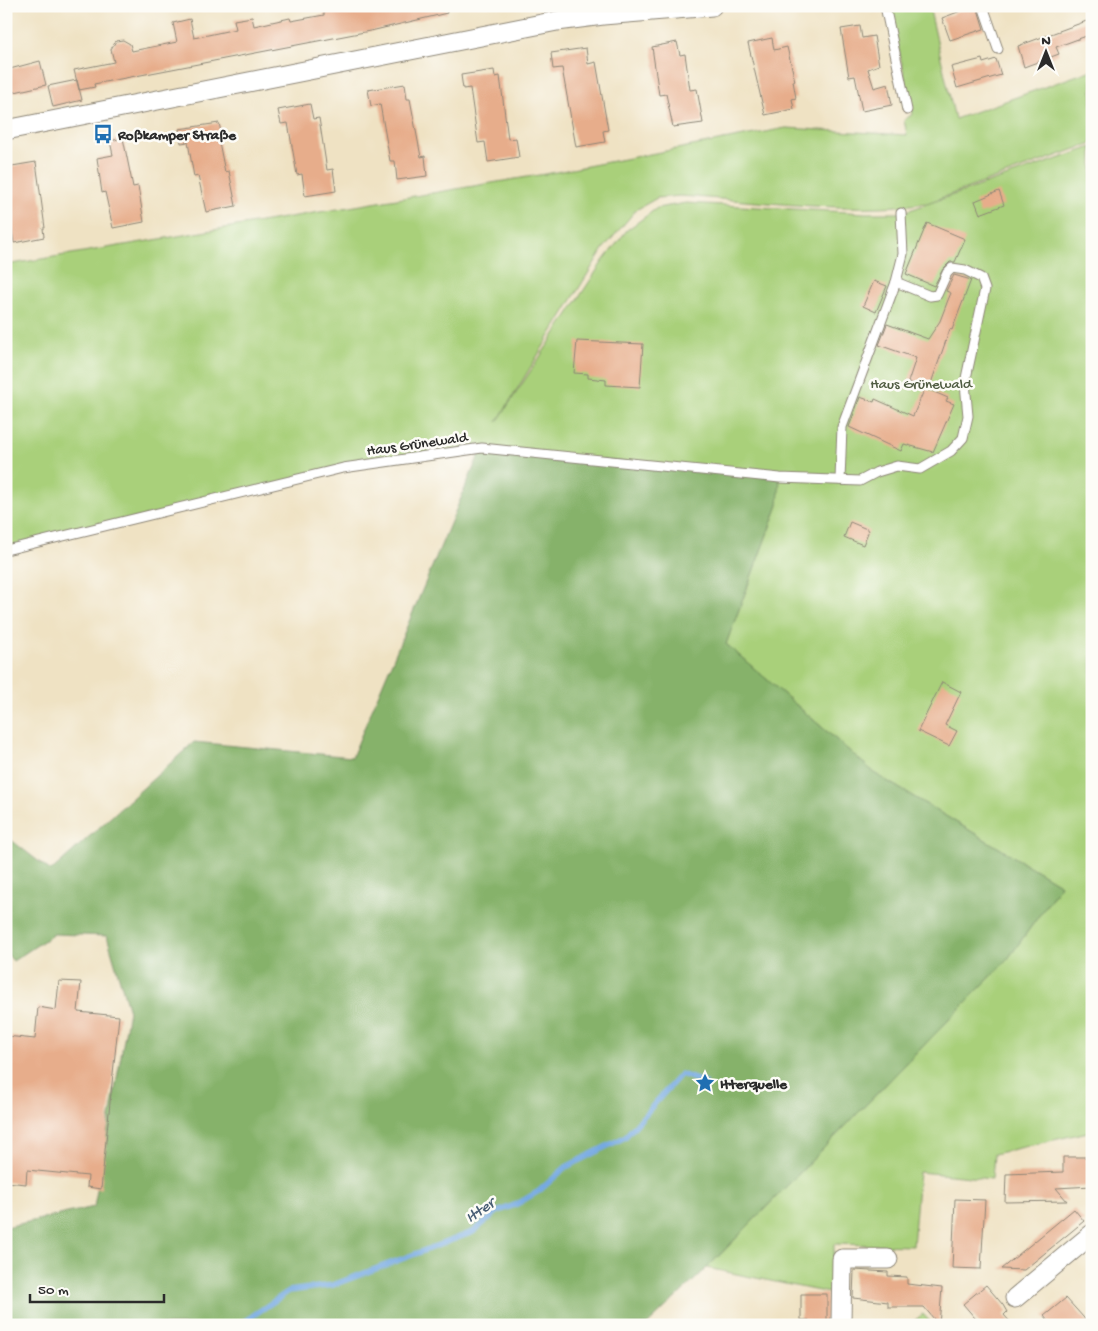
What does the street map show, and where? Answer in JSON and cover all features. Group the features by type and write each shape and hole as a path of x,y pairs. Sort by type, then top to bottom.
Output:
{"street":[{"path":"6,130 557,21 603,15 712,6"},
{"path":"1015,1298 1092,1234"},
{"path":"841,1325 842,1259 888,1259"}],"lane":[{"path":"885,6 907,110"},
{"path":"982,6 998,48"},
{"path":"840,480 842,427 896,282 903,254 901,213"},
{"name":"Haus Grünewald","path":"6,550 343,468 482,448 770,477 860,481 897,466 920,469 951,451 963,438 968,416 965,383 985,289 981,278 965,270 952,268 947,273 937,295 930,296 896,282"}],"green space":[{"path":"889,6 929,6 955,119 1092,70 1092,143 927,203 898,206 836,207 680,196 657,198 636,210 603,249 497,422 603,261 627,230 657,208 686,203 865,213 901,213 1092,147 1092,1131 994,1154 992,1179 919,1172 913,1246 834,1244 834,1294 707,1268 1007,960 1061,885 877,775 726,644 778,505 482,448 343,468 6,550 6,265 551,173 786,128 907,135 904,120 913,114"},
{"path":"482,448 780,478 778,505 726,644 877,775 1061,885 1007,960 707,1268 647,1325 6,1325 6,1227 94,1207 129,1011 107,936 54,934 13,961 6,953 6,836 51,871 194,742 352,757"},
{"path":"923,1314 933,1325 909,1325"}],"building":[{"path":"351,6 446,6 447,13 375,30 94,84 95,87 79,90 74,70 114,62 111,49 116,41 123,40 130,44 132,51 177,42 173,23 190,19 194,38 236,29 234,20 252,17 254,26 290,18 291,21 324,15 324,11"},
{"path":"977,6 984,29 950,40 942,18"},
{"path":"1092,19 1092,34 1056,47 1059,54 1024,67 1018,46"},
{"path":"860,26 862,38 874,36 879,65 868,69 874,88 888,84 892,105 862,111 855,76 849,77 841,29"},
{"path":"772,38 774,50 787,47 795,81 793,81 796,98 792,99 794,109 765,115 748,43"},
{"path":"677,42 680,55 685,54 690,90 697,89 703,123 673,127 666,94 659,95 652,47"},
{"path":"586,48 588,64 596,62 608,130 603,131 605,142 576,147 562,68 553,69 551,53"},
{"path":"982,59 983,63 996,59 1001,75 957,88 951,67"},
{"path":"40,61 46,85 6,94 6,70"},
{"path":"494,70 495,77 500,76 508,139 516,138 519,157 488,162 485,142 478,143 470,88 463,89 461,75"},
{"path":"77,80 82,100 53,107 48,86"},
{"path":"405,84 407,99 410,99 421,157 425,156 427,176 397,180 395,161 390,161 380,104 371,106 368,90"},
{"path":"310,104 313,119 319,118 327,170 333,169 336,191 305,196 302,174 297,175 288,123 281,124 278,110"},
{"path":"219,123 222,137 218,137 225,172 229,171 236,206 206,212 198,176 194,177 188,142 181,143 179,129"},
{"path":"123,138 133,187 138,186 144,222 113,228 105,192 102,193 97,158 113,155 110,141"},
{"path":"36,162 45,228 43,228 44,237 14,243 6,196 6,167"},
{"path":"999,191 1004,205 980,214 975,201"},
{"path":"927,223 965,239 955,262 950,262 943,269 934,286 906,274"},
{"path":"954,275 971,280 952,330 950,329 929,389 908,382 916,358 879,345 887,324 928,339 940,321 951,293 946,291"},
{"path":"874,281 887,286 876,312 863,306"},
{"path":"577,341 643,344 640,387 606,385 606,380 588,378 588,374 574,373"},
{"path":"925,388 948,398 946,401 954,404 933,452 904,444 901,451 849,427 860,397 874,402 875,399 913,416"},
{"path":"850,522 869,530 863,545 844,537"},
{"path":"942,682 961,692 945,725 957,731 949,746 918,731"},
{"path":"59,981 81,982 78,1012 119,1016 101,1189 87,1187 88,1176 27,1170 26,1184 6,1182 6,1036 35,1039 38,1007 56,1010"},
{"path":"1063,1157 1092,1157 1092,1186 1056,1188 1067,1201 1005,1202 1006,1174 1063,1172"},
{"path":"955,1199 985,1200 981,1269 952,1268"},
{"path":"1074,1209 1084,1221 1072,1231 1024,1270 1001,1269"},
{"path":"854,1270 888,1272 888,1276 907,1277 907,1284 942,1288 939,1325 924,1307 888,1307 888,1302 853,1298"},
{"path":"986,1285 1003,1305 1007,1312 1004,1315 1013,1325 981,1325 963,1304"},
{"path":"801,1294 827,1294 827,1325 809,1325 809,1320 801,1320"},
{"path":"1066,1298 1088,1325 1051,1325 1044,1316"}],"waterway":[{"name":"Itter","path":"239,1325 289,1291 333,1285 473,1232 497,1212 517,1204 539,1191 566,1167 625,1137 681,1074 705,1083"}],"place":[{"name":"Roßkamper Straße","path":"103,134"},
{"name":"Itterquelle","path":"705,1083"}]}
